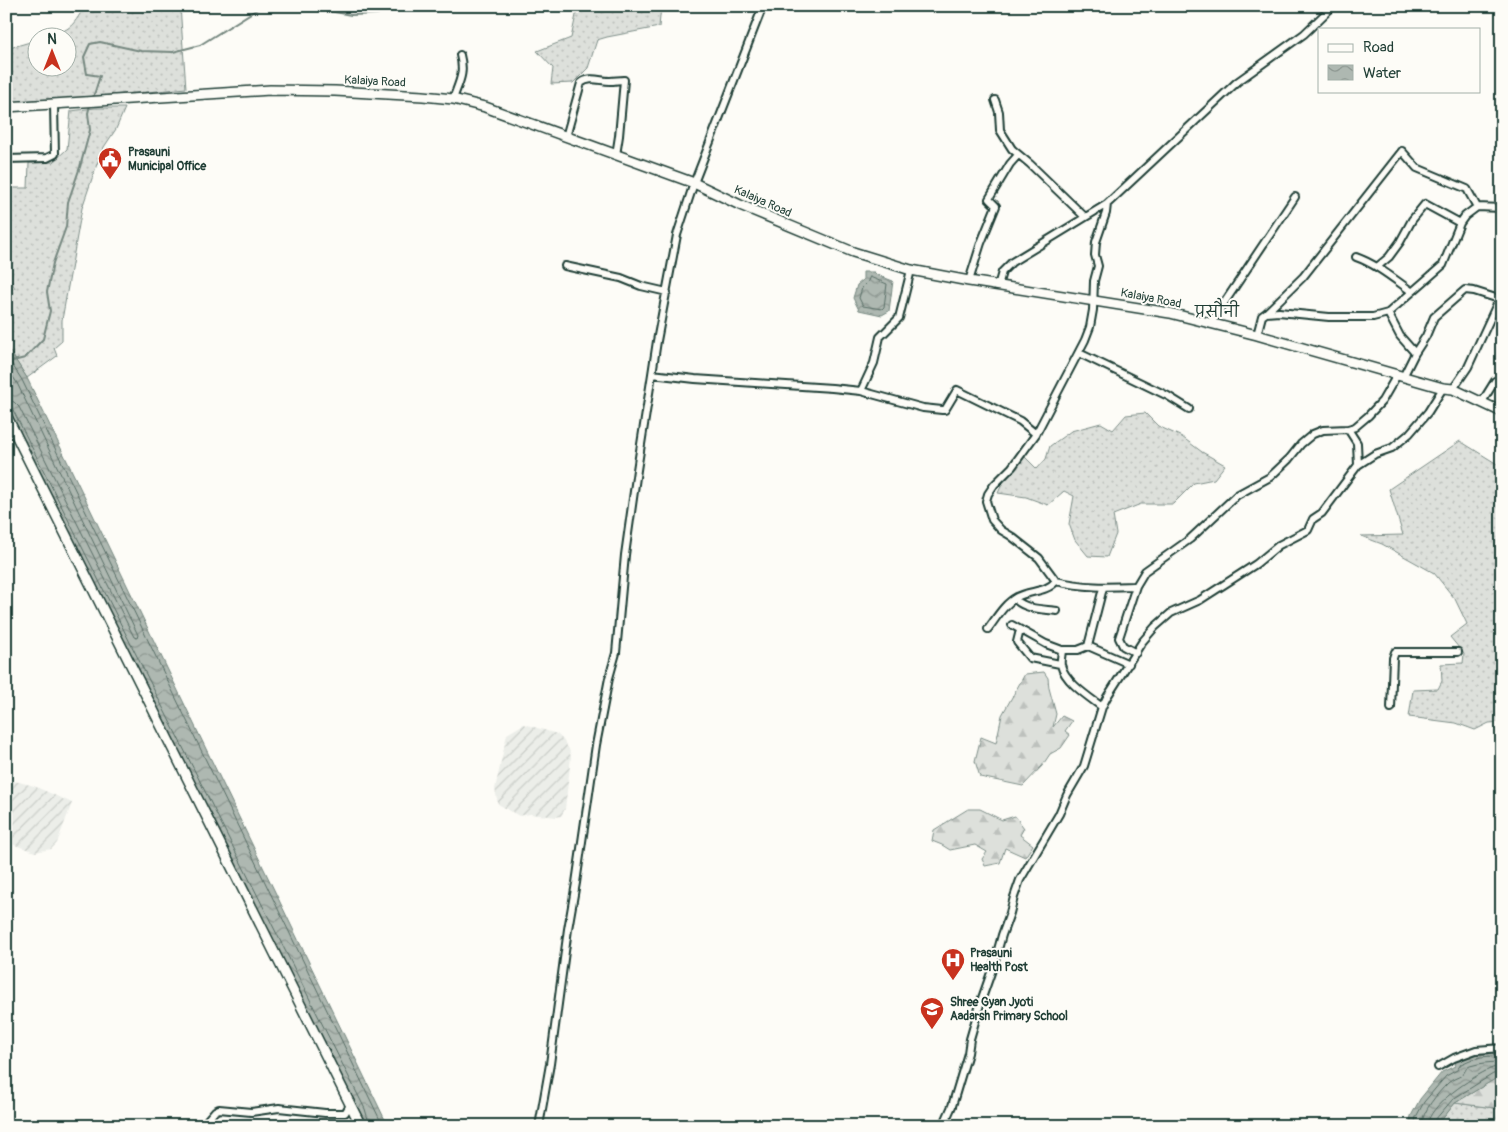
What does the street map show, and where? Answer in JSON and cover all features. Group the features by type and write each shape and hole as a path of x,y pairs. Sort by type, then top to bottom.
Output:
{"main road":[{"name":"Kalaiya Road","path":"6,108 270,90 335,91 452,99 485,107 616,154 694,184 852,252 911,270 998,286 1170,313 1258,335 1442,388 1453,389 1502,412"},
{"path":"6,415 361,1126"}],"street":[{"path":"539,1126 550,1064 596,745 609,678 616,653 625,555 637,470 657,341 677,235 694,184 763,6"},
{"path":"998,286 1002,272 1012,262 1107,204 1146,170 1189,125 1236,82 1304,34 1333,6"},
{"path":"452,99 461,80 462,61 460,55"},
{"path":"566,137 581,83 590,79 624,80 616,154"},
{"path":"995,100 999,112 1000,130 1012,149 1085,217"},
{"path":"6,159 47,158 55,154 54,105"},
{"path":"1258,335 1262,316 1303,278 1402,151 1417,168 1467,189 1477,207"},
{"path":"969,281 981,243 996,206 989,199 1010,164 1018,155"},
{"path":"1210,324 1295,197"},
{"path":"1107,204 1106,213 1096,242 1095,255 1098,266 1094,281 1090,327 1079,353 1036,434 1012,466 994,485 986,501 992,520 1001,530 1039,558 1056,581 1078,586 1103,588 1136,586"},
{"path":"1377,267 1389,257 1412,220 1426,204 1460,223"},
{"path":"1266,313 1279,312 1329,317 1373,317 1388,313 1443,264 1460,223 1465,216 1477,207 1502,208"},
{"path":"1356,257 1377,267 1411,291"},
{"path":"565,266 621,278 641,286 667,292"},
{"path":"861,391 874,363 880,338 899,318 911,270"},
{"path":"1136,653 1123,646 1120,638 1136,586 1145,571 1190,539 1237,496 1270,477 1313,434 1323,430 1355,427 1368,416 1382,401 1400,376 1426,336 1434,317 1465,290 1501,297 1468,368 1453,389"},
{"path":"1388,313 1400,336 1415,353"},
{"path":"1079,353 1146,384 1190,409"},
{"path":"652,374 861,391 923,408 942,410 945,410 957,390 1020,421 1036,434"},
{"path":"1482,402 1495,381 1502,379"},
{"path":"943,1126 952,1106 981,1001 1020,880 1059,814 1067,795 1084,766 1107,696 1142,642 1171,613 1200,600 1256,564 1279,546 1308,530 1313,519 1322,513 1358,465 1375,454 1392,448 1410,434 1428,412 1442,388"},
{"path":"1348,429 1357,442 1358,465"},
{"path":"988,629 1005,606 1017,597 1047,589 1056,581"},
{"path":"1088,646 1103,588"},
{"path":"1017,597 1016,600 1021,605 1057,611"},
{"path":"1012,625 1046,644 1062,650 1078,650 1088,646 1129,664"},
{"path":"1020,630 1017,642 1030,658 1060,664"},
{"path":"1062,650 1060,664 1064,672 1076,687 1102,707"},
{"path":"1391,708 1393,658 1395,652 1458,652"},
{"path":"1438,1067 1454,1058 1476,1050 1502,1048"},
{"path":"202,1126 219,1109 251,1112 279,1108 334,1114 345,1113 350,1105"}],"shaded area":[{"path":"524,724 557,734 569,749 571,757 565,809 561,816 530,814 519,816 498,804 495,789 507,734"},
{"path":"6,780 34,786 72,803 57,843 51,849 35,852 6,842"}],"green space":[{"path":"85,6 180,6 186,88 6,102 6,49 28,43 28,78 78,78 78,28 69,28"},
{"path":"578,6 661,6 659,27 597,40 588,68 573,83 551,84 553,68 537,51 571,38"},
{"path":"95,108 125,108 116,129 104,147 82,208 62,320 62,341 54,348 57,356 27,378 6,345 6,290 15,288 6,272 7,188 28,188 29,163 53,162 67,149 71,111"},
{"path":"1145,413 1158,426 1182,437 1202,452 1225,465 1214,479 1194,483 1173,504 1141,504 1113,515 1116,534 1107,557 1088,556 1075,540 1069,524 1074,496 1064,491 1048,505 1026,497 998,493 1005,478 1024,456 1037,469 1046,459 1050,446 1071,431 1101,423 1113,430 1126,415"},
{"path":"1460,441 1502,467 1502,722 1489,723 1475,730 1456,723 1409,717 1413,690 1438,689 1442,681 1441,664 1463,663 1464,654 1450,637 1467,624 1455,599 1434,573 1382,544 1361,536 1403,535 1389,489"},
{"path":"1044,672 1048,678 1056,714 1053,727 1062,716 1072,721 1065,731 1070,735 1061,748 1050,754 1042,766 1023,786 980,777 975,761 981,737 996,743 1002,715 1025,674"},
{"path":"968,809 980,809 1002,820 1015,816 1024,828 1020,835 1033,845 1025,857 1005,848 1000,863 985,866 982,859 987,852 975,845 950,850 932,841 934,830"},
{"path":"1502,1078 1502,1109 1455,1103 1495,1079"},
{"path":"1455,1103 1502,1109 1502,1126 1437,1126"}],"water":[{"path":"863,272 874,272 893,281 889,311 882,315 859,310 853,298 857,285 863,280"},
{"path":"6,345 27,378 388,1126 366,1126 12,420 6,407"},
{"path":"1502,1050 1502,1078 1495,1079 1455,1103 1437,1126 1409,1126 1411,1116 1420,1099 1442,1072 1455,1066 1456,1060"}],"waterway":[{"path":"93,98 100,76 87,74 84,57 90,44 100,42 141,51 173,52 200,45 262,6"},
{"path":"310,6 351,15 377,14 393,6"},
{"path":"13,361 25,358 43,339 50,311 47,292 53,263 66,227 68,202 90,130 88,113 90,105"}],"place":[{"name":"Prasauni Municipal Office","path":"110,180"},
{"name":"Prasauni Health Post","path":"953,981"},
{"name":"Shree Gyan Jyoti Aadarsh Primary School","path":"932,1030"}],"district":[{"name":"प्रसौनी","path":"1217,312"}]}
